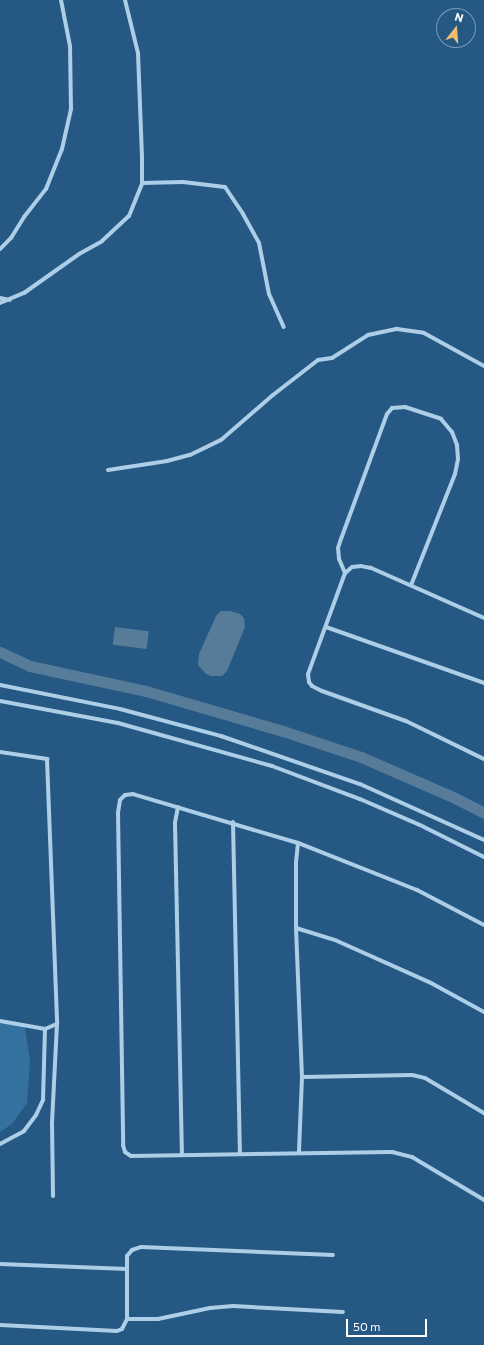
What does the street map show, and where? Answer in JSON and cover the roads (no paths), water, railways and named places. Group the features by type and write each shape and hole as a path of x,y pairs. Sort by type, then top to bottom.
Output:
{"street":[{"path":"0,249 11,238 24,217 46,189 62,149 71,109 70,46 61,0"},
{"path":"0,303 11,300 102,241 129,216 142,183 138,53 125,0"},
{"path":"142,183 183,182 225,187 243,214 259,243 270,294 284,327"},
{"path":"0,298 11,300"},
{"path":"108,470 167,461 190,455 221,440 273,395 318,360 332,358 368,334 397,329 424,333 484,366"},
{"path":"345,573 339,559 338,548 387,414 392,408 398,406 410,408 441,419 452,432 458,459 455,474 411,586"},
{"path":"484,618 361,566 352,567 345,573 308,674 309,682 312,686 406,721 484,759"},
{"path":"326,627 484,683"},
{"path":"0,685 120,709 221,736 360,784 484,840"},
{"path":"0,701 118,723 272,766 360,799 420,825 484,857"},
{"path":"0,752 47,759 58,1024 52,1123 53,1196"},
{"path":"484,925 417,890 298,843 233,822 129,794 120,800 118,813 123,1147 125,1152 131,1156 400,1153 412,1157 484,1200"},
{"path":"178,807 175,823 182,1155"},
{"path":"233,822 240,1154"},
{"path":"298,843 296,863 296,928 302,1077 299,1153"},
{"path":"296,928 335,940 410,974 484,1012"},
{"path":"0,1021 45,1029 58,1024"},
{"path":"0,1144 24,1131 36,1115 43,1100 45,1029"},
{"path":"302,1077 412,1075 425,1078 484,1113"},
{"path":"0,1325 117,1331 122,1329 127,1319 127,1256 132,1250 141,1247 333,1255"},
{"path":"0,1264 127,1269"},
{"path":"127,1319 158,1319 210,1308 233,1306 343,1312"}],"waterway":[{"path":"0,652 30,666 146,691 283,731 361,757 453,797 484,813"}]}
